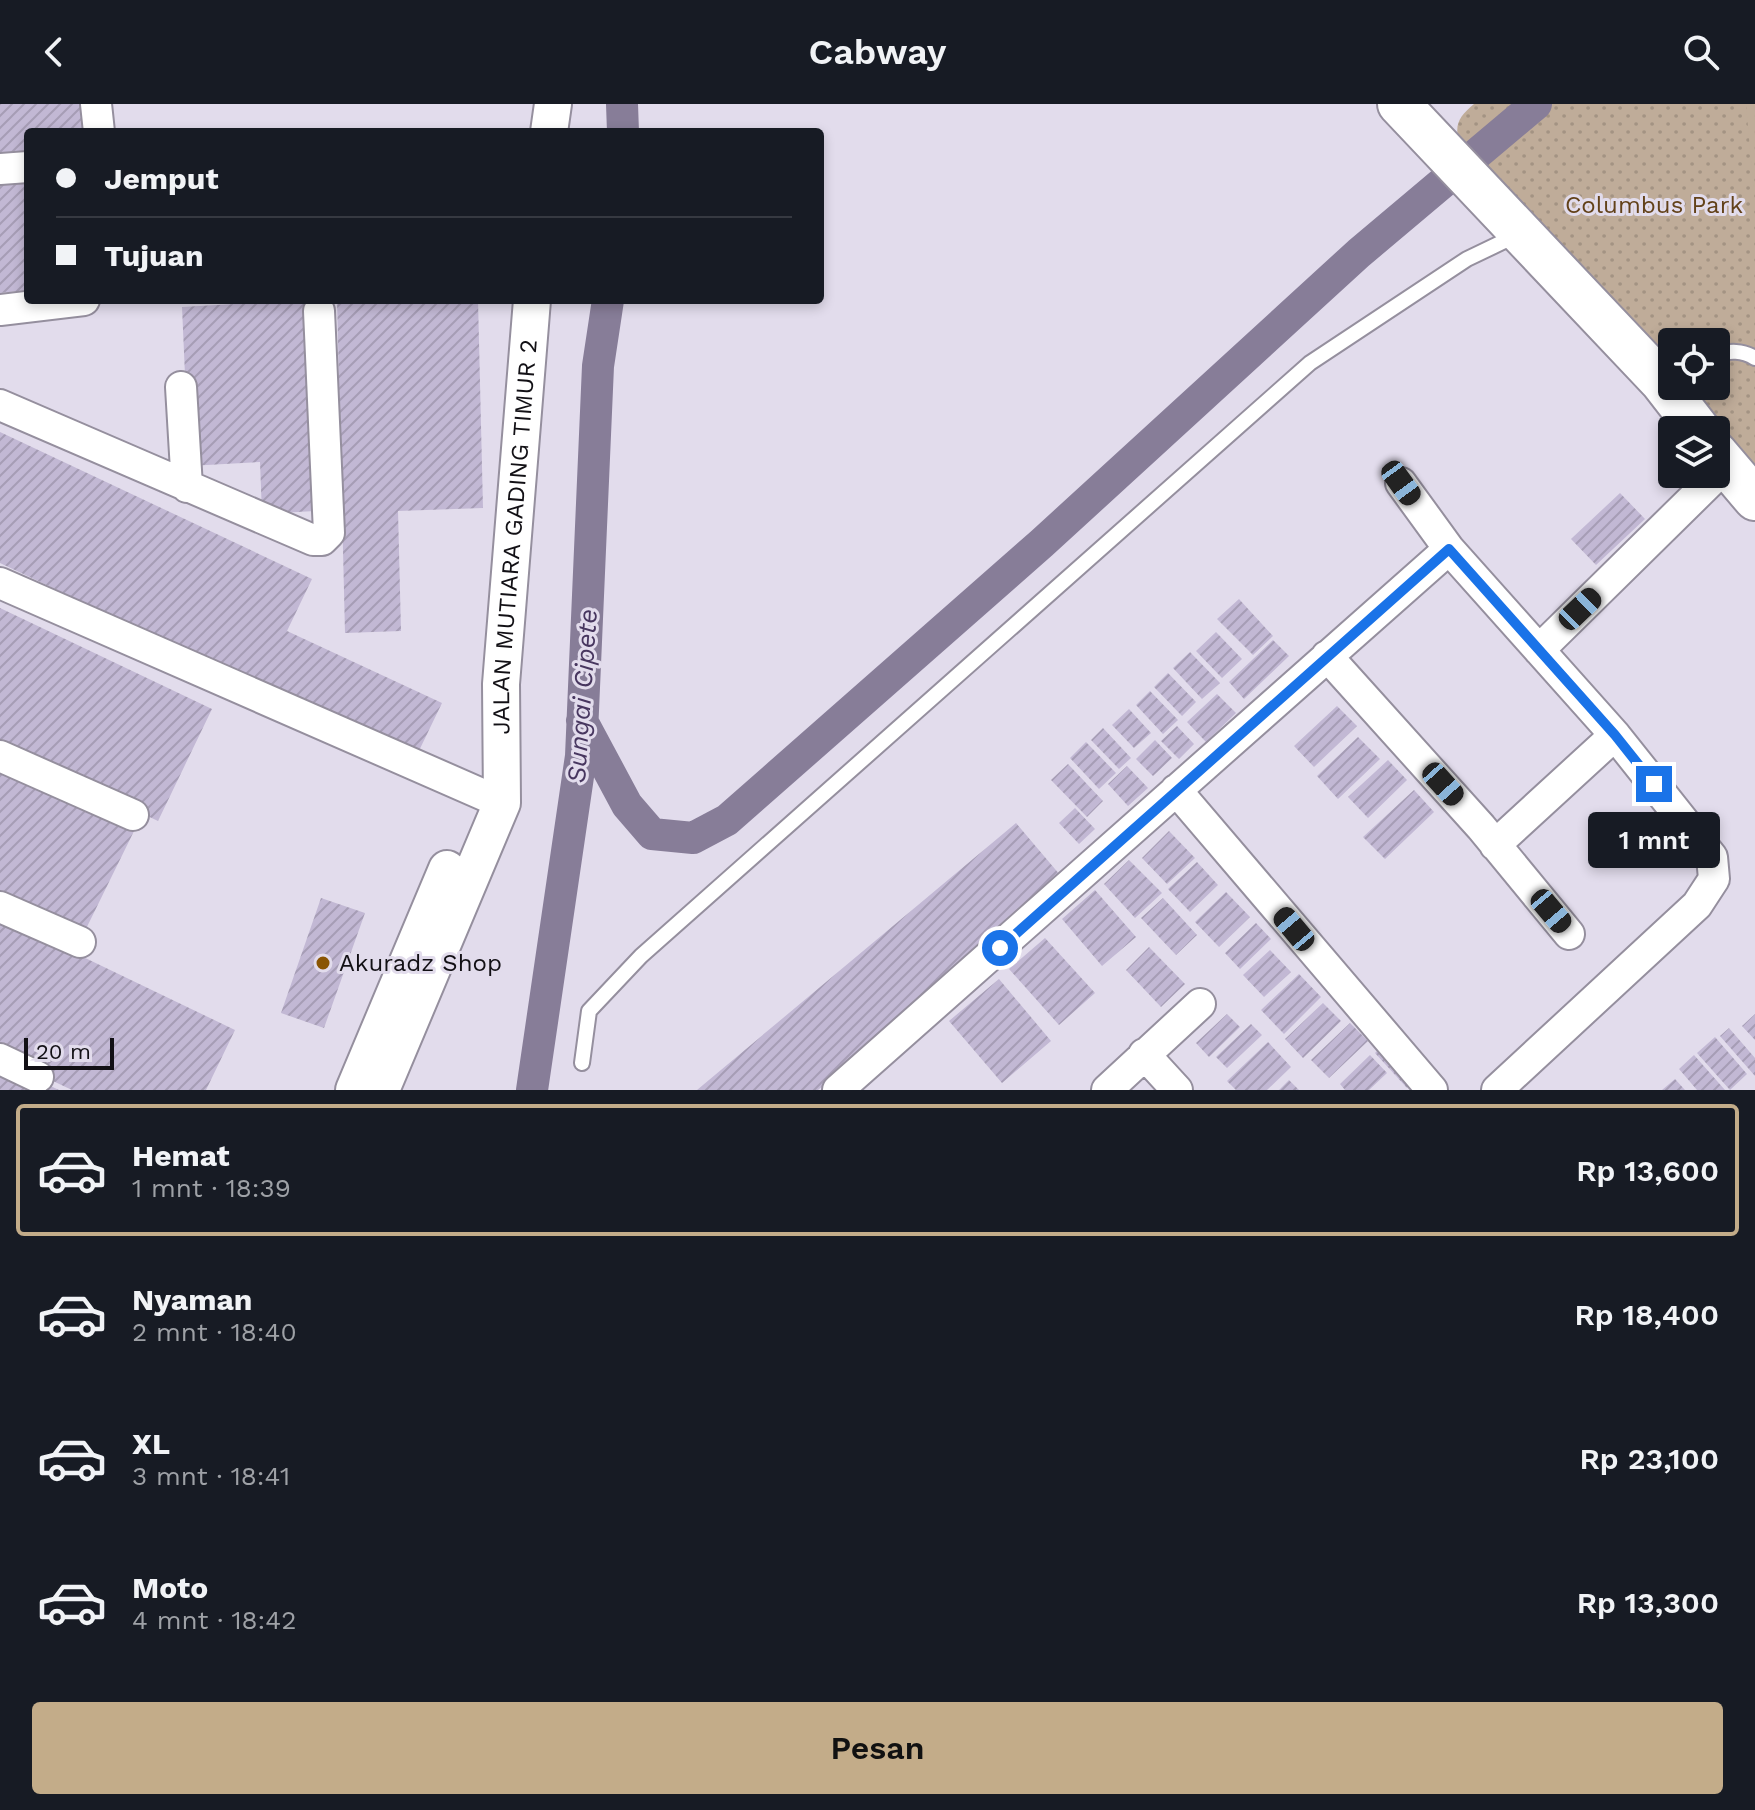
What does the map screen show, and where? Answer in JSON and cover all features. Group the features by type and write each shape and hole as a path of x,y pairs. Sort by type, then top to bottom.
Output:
{"main road":[{"path":"1422,119 1484,197 1658,369"},
{"path":"1730,470 1755,499"}],"street":[{"path":"96,104 99,128"},
{"path":"550,128 553,104"},
{"path":"0,169 24,167"},
{"path":"0,310 50,304"},
{"name":"JALAN MUTIARA GADING TIMUR 2","path":"381,1090 494,791 532,304"},
{"path":"0,405 313,540 322,540 329,533 319,311"},
{"path":"181,387 187,487"},
{"path":"1401,483 1449,549 1615,735 1712,857 1714,879 1697,905 1497,1090"},
{"path":"1539,650 1694,488"},
{"path":"838,1090 1449,549"},
{"path":"0,583 494,791"},
{"path":"1327,656 1495,845 1569,934"},
{"path":"1495,845 1615,735"},
{"path":"0,756 133,815"},
{"path":"1176,790 1432,1090"},
{"name":"JALAN MUTIARA GADING TIMUR 2","path":"354,1090 425,919 494,791"},
{"path":"0,907 80,942"},
{"path":"1107,1090 1200,1004"},
{"path":"1144,1054 1177,1090"},
{"path":"0,1059 38,1077"}],"lane":[{"path":"582,1063 589,1011 652,945 1310,363 1467,259 1519,234"},
{"path":"1730,351 1747,353 1755,358"}],"green space":[{"name":"Columbus Park","path":"1474,104 1755,104 1755,472 1730,444 1730,416 1706,416 1691,400 1730,400 1730,328 1658,328 1658,362 1459,142 1459,120"},
{"path":"1746,104 1755,104 1754,195"}],"building":[{"path":"0,104 81,104 83,128 24,128 24,161 0,164"},
{"path":"24,181 24,290 0,293 0,184"},
{"path":"305,304 315,511 262,514 260,462 189,466 182,307"},
{"path":"337,304 478,304 483,508 398,511 401,631 345,633"},
{"path":"0,432 312,579 287,631 442,703 415,759 0,563"},
{"path":"1620,493 1645,519 1596,565 1571,539"},
{"path":"1239,599 1273,636 1253,655 1217,619"},
{"path":"0,608 212,709 158,821 0,746"},
{"path":"1216,632 1242,659 1222,678 1196,651"},
{"path":"1273,640 1289,656 1244,699 1229,682"},
{"path":"1190,652 1220,683 1202,699 1173,668"},
{"path":"1168,673 1196,702 1182,716 1154,687"},
{"path":"1150,691 1178,720 1163,734 1136,705"},
{"path":"1217,694 1236,713 1206,742 1187,722"},
{"path":"1337,706 1357,726 1314,767 1294,746"},
{"path":"1129,709 1151,733 1134,748 1112,725"},
{"path":"1177,726 1194,744 1179,759 1161,741"},
{"path":"1103,728 1131,758 1119,769 1091,740"},
{"path":"1358,737 1380,759 1338,799 1317,776"},
{"path":"1155,740 1172,758 1153,776 1136,759"},
{"path":"1086,742 1116,773 1099,789 1070,758"},
{"path":"1388,760 1407,780 1368,818 1348,797"},
{"path":"0,762 136,827 81,939 0,900"},
{"path":"1068,764 1103,801 1087,817 1051,780"},
{"path":"1127,766 1148,788 1128,806 1108,784"},
{"path":"1414,790 1434,812 1385,859 1363,837"},
{"path":"1075,808 1095,829 1079,844 1059,823"},
{"path":"1016,823 1066,882 818,1090 697,1090"},
{"path":"1169,831 1195,858 1167,884 1142,858"},
{"path":"1129,860 1162,893 1135,918 1104,884"},
{"path":"1197,862 1218,885 1190,912 1168,889"},
{"path":"1095,890 1136,937 1102,966 1062,919"},
{"path":"1226,892 1250,917 1219,947 1195,922"},
{"name":"Akuradz Shop","path":"321,898 365,913 324,1028 281,1013"},
{"path":"1163,898 1197,935 1176,955 1141,918"},
{"path":"0,917 235,1030 206,1090 72,1090 0,1056"},
{"path":"1256,923 1271,939 1240,969 1225,953"},
{"path":"1045,938 1095,993 1059,1025 1009,969"},
{"path":"1149,947 1185,984 1161,1007 1126,970"},
{"path":"1270,950 1291,972 1264,997 1243,975"},
{"path":"1299,974 1321,997 1284,1034 1261,1010"},
{"path":"999,979 1051,1041 1002,1083 949,1021"},
{"path":"1323,1003 1341,1021 1303,1058 1285,1039"},
{"path":"1227,1014 1240,1027 1209,1057 1196,1043"},
{"path":"1755,1014 1755,1040 1742,1026"},
{"path":"1350,1023 1368,1041 1329,1078 1311,1060"},
{"path":"1251,1024 1262,1035 1227,1068 1216,1057"},
{"path":"1729,1028 1755,1058 1755,1076 1720,1036"},
{"path":"1715,1037 1747,1074 1730,1090 1697,1053"},
{"path":"1268,1042 1291,1067 1267,1090 1236,1090 1227,1081"},
{"path":"1380,1048 1413,1082 1407,1088 1375,1053"},
{"path":"1370,1055 1387,1073 1369,1090 1345,1090 1340,1084"},
{"path":"1694,1055 1725,1090 1697,1090 1679,1069"},
{"path":"0,1062 59,1090 0,1090"},
{"path":"1675,1079 1685,1090 1662,1090"},
{"path":"1289,1080 1299,1090 1279,1090"}],"waterway":[{"name":"Sungai Cipete","path":"622,104 623,128"},
{"path":"582,721 627,805 652,834 693,838 727,820 1042,543 1359,253 1536,104"},
{"name":"Sungai Cipete","path":"532,1090 581,756 598,366 607,304"}],"place":[{"name":"Akuradz Shop","path":"323,963"}],"route":[{"path":"1000,948 1449,549 1615,735 1654,784"}]}
